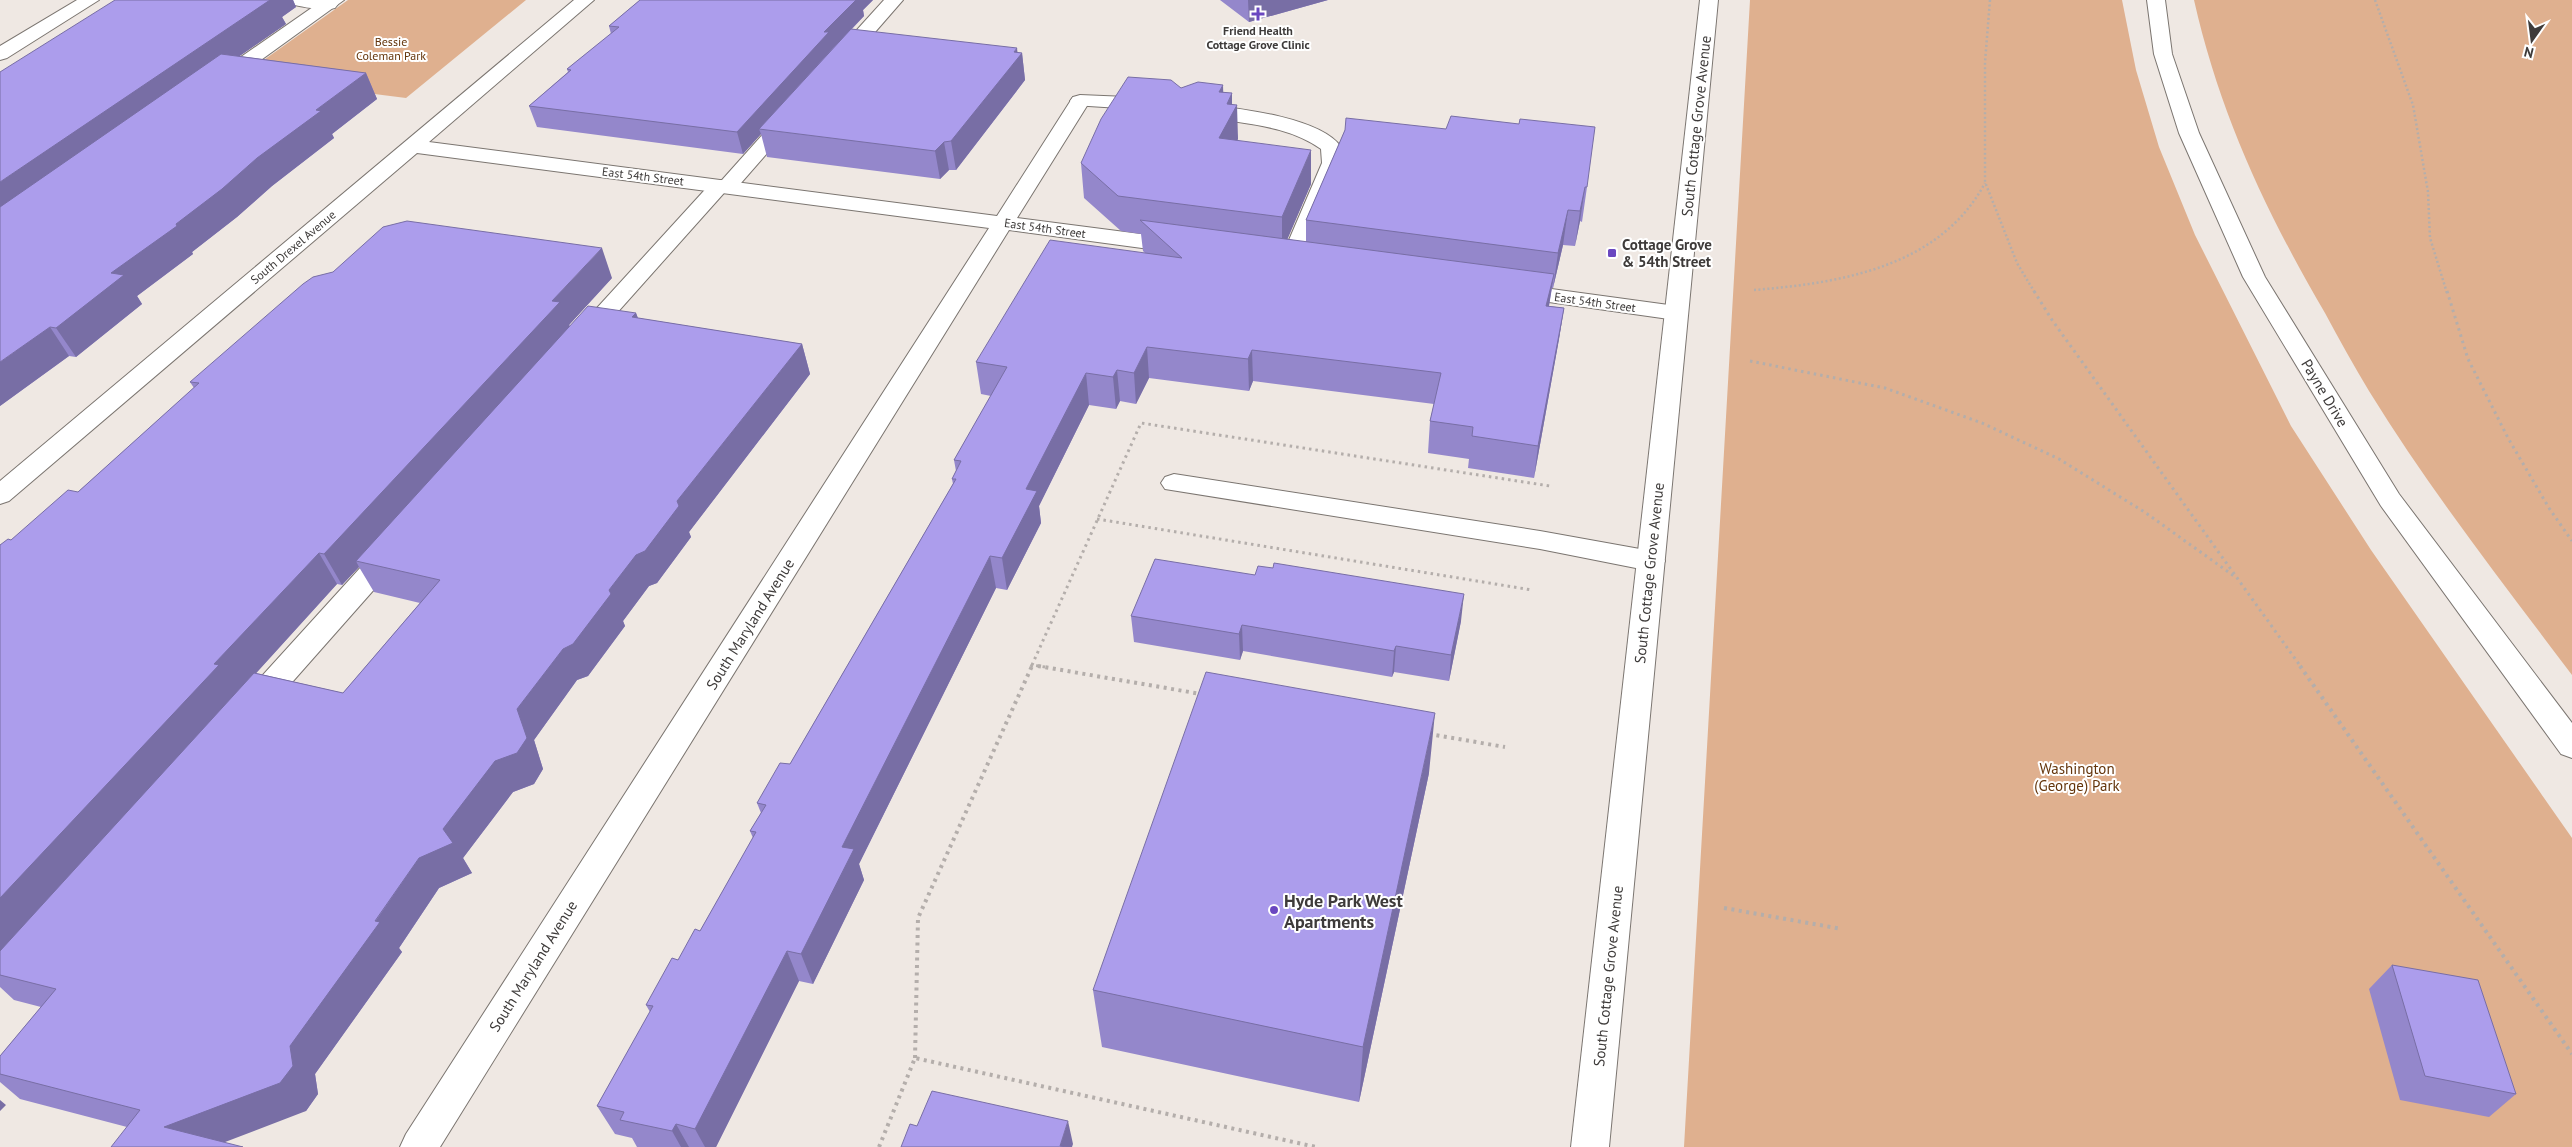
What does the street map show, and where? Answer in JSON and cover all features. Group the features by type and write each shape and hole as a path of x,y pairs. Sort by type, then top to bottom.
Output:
{"street":[{"path":"0,54 90,0"},
{"path":"296,0 332,2"},
{"name":"South Drexel Avenue","path":"0,495 585,0"},
{"path":"830,72 894,0"},
{"name":"South Cottage Grove Avenue","path":"1590,1147 1709,0"},
{"name":"Payne Drive","path":"2156,0 2163,54 2189,134 2254,277 2390,500 2572,746"},
{"path":"204,92 332,2"},
{"path":"569,353 804,101"},
{"name":"South Maryland Avenue","path":"419,1147 1005,223 1080,101 1134,102 1234,114 1278,123 1324,140 1331,147 1332,163 1291,261"},
{"name":"East 54th Street","path":"413,146 1202,250"},
{"name":"East 54th Street","path":"1489,288 1676,313"},
{"path":"1174,483 1540,540 1651,561"},
{"path":"238,722 410,530"}],"path":[{"path":"1990,0 1985,62 1985,182 2017,263 2052,320 2238,578 2572,1054"},
{"path":"2375,0 2414,105 2428,192 2430,238 2468,359 2508,438 2549,508 2572,541"},
{"path":"1754,290 1803,287 1841,280 1912,254 1945,233 1968,211 1985,182"},
{"path":"1750,361 1885,388 1982,423 2060,459 2146,513 2238,578"},
{"path":"879,1147 914,1058 918,918 1142,423 1550,486"},
{"path":"1097,519 1532,590"},
{"path":"1032,665 1210,696"},
{"path":"1426,733 1505,747"},
{"path":"1724,908 1842,929"},
{"path":"914,1058 1316,1147"}],"green space":[{"name":"Bessie Coleman Park","path":"348,0 526,0 406,98 240,77"},
{"name":"Washington (George) Park","path":"1750,0 2122,0 2136,70 2159,147 2195,235 2291,426 2371,550 2572,838 2572,1147 1684,1147"},
{"path":"2194,0 2572,0 2572,675 2493,570 2392,428 2303,275 2264,200 2231,123 2217,83"}],"building":[{"path":"115,0 270,0 0,182 0,72"},
{"path":"640,0 856,0 824,32 829,32 737,132 529,106 571,70 567,69 619,27 609,26"},
{"path":"851,29 1017,48 1014,52 1022,53 951,141 944,142 935,151 759,129"},
{"path":"221,54 366,73 316,110 321,111 257,158 222,189 176,224 177,226 111,273 124,275 56,328 50,327 0,362 0,207"},
{"path":"1128,77 1171,80 1181,88 1198,82 1223,85 1219,92 1232,93 1227,104 1237,105 1219,138 1311,150 1282,217 1118,196 1081,163 1101,119"},
{"path":"1451,116 1519,124 1520,119 1595,127 1587,187 1585,187 1580,211 1568,210 1558,253 1306,220 1345,130 1346,118 1446,129"},
{"path":"1140,220 1554,274 1546,306 1564,308 1538,446 1472,436 1473,427 1430,421 1441,373 1252,350 1248,359 1147,347 1134,373 1117,370 1113,377 1086,373 1026,489 1037,491 1002,558 990,556 842,847 854,849 801,954 787,951 695,1129 676,1124 672,1131 620,1120 624,1112 597,1106 653,1006 646,1005 672,958 678,960 695,929 700,931 756,832 750,831 766,805 757,803 780,763 790,764 956,479 952,479 961,461 954,460 1007,367 976,362 1050,240 1182,258"},
{"path":"407,221 602,248 552,301 560,302 324,554 319,553 214,664 219,665 0,898 0,545 8,539 11,540 68,490 78,492 199,383 190,382 303,284 313,277 333,272 383,227"},
{"path":"588,306 636,313 632,317 802,344 677,501 679,506 645,551 636,555 609,590 611,594 573,644 563,649 517,709 527,738 517,753 495,761 443,829 453,843 419,858 375,921 380,922 290,1046 293,1066 280,1083 164,1127 243,1147 111,1147 140,1110 0,1074 0,1056 56,989 0,975 0,951 254,673 343,693 440,580 356,561"},
{"path":"1155,559 1255,575 1258,566 1273,568 1274,563 1464,594 1451,655 1396,646 1394,651 1242,625 1239,634 1131,616"},
{"name":"Hyde Park West Apartments","path":"1206,672 1435,713 1363,1047 1093,990"},
{"path":"2392,965 2478,980 2516,1094 2425,1076"},
{"path":"932,1091 1068,1121 1060,1146 1067,1147 901,1147 910,1124 917,1126"}],"place":[{"name":"Friend Health Cottage Grove Clinic","path":"1258,14"},
{"name":"Cottage Grove & 54th Street","path":"1612,253"},
{"name":"Hyde Park West Apartments","path":"1274,910"}]}
